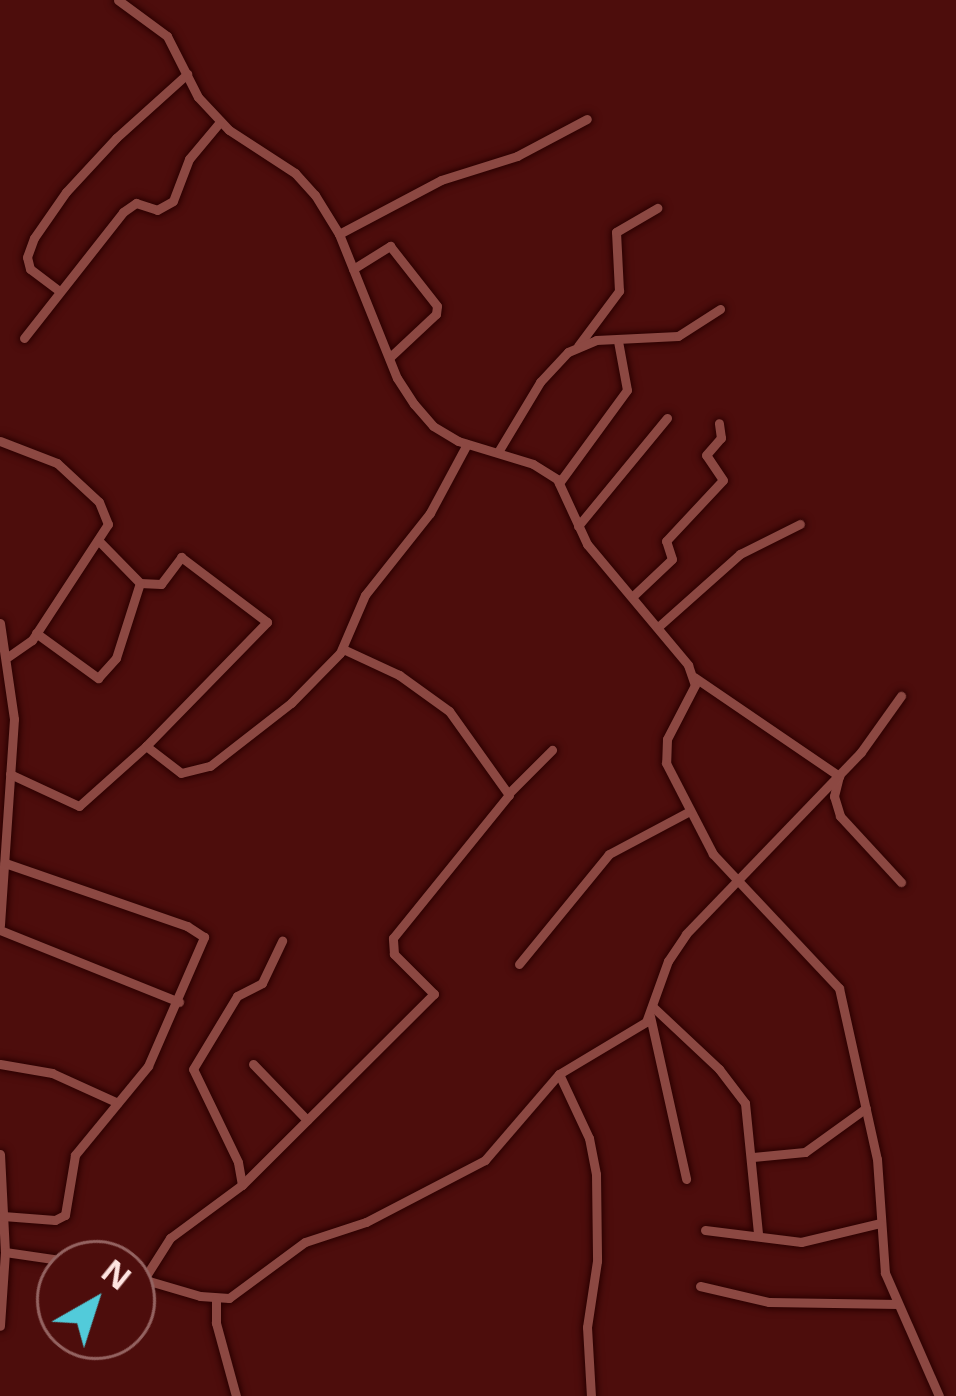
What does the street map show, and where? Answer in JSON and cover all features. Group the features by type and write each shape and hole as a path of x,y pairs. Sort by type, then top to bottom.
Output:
{"street":[{"path":"118,0 158,26 198,98 220,122 295,173 339,234 389,358 414,404 434,426 467,444 542,468 559,483 578,526 694,677 838,776"},
{"path":"58,290 30,268 27,257 34,238 66,192 188,74"},
{"path":"339,234 442,180 517,156 586,119"},
{"path":"24,338 123,212 136,203 157,210 173,201 188,159 220,122"},
{"path":"498,452 546,374 578,346 619,291 616,232 657,208"},
{"path":"353,269 390,246 437,306 436,314 389,358"},
{"path":"578,346 678,336 720,310"},
{"path":"559,483 627,390 618,341"},
{"path":"578,526 667,418"},
{"path":"632,597 672,559 665,541 723,480 706,456 721,438 719,423"},
{"path":"0,441 57,463 98,502 108,524 36,633 8,657"},
{"path":"146,746 181,773 198,772 274,717 344,649 365,595 430,513 467,444"},
{"path":"658,627 740,554 800,524"},
{"path":"10,774 79,806 146,746 267,622 181,556 161,584 140,583 98,540"},
{"path":"36,633 88,674 103,676 124,642 140,583"},
{"path":"0,623 14,719 0,928 179,1002"},
{"path":"344,649 399,675 449,711 509,793"},
{"path":"694,677 692,694 664,752 688,812 736,879 810,951 839,988 878,1159 885,1273 939,1392 956,1383"},
{"path":"156,1283 216,1299 244,1289 305,1242 366,1222 485,1160 559,1074 641,1027 675,948 838,776 901,696"},
{"path":"156,1256 170,1238 242,1185 434,994 394,953 391,943 509,793 552,750"},
{"path":"838,776 834,796 840,816 902,882"},
{"path":"519,964 609,854 688,812"},
{"path":"2,1214 55,1220 65,1215 75,1155 148,1066 179,1002 203,934 4,862"},
{"path":"242,1185 238,1162 193,1070 237,996 262,983 282,941"},
{"path":"651,1012 719,1069 745,1103 758,1233"},
{"path":"651,1012 686,1179"},
{"path":"0,1064 52,1073 118,1103"},
{"path":"253,1064 307,1120"},
{"path":"559,1074 590,1138 596,1174 598,1261 587,1327 591,1396"},
{"path":"753,1156 805,1152 866,1108"},
{"path":"0,1154 5,1252 0,1326"},
{"path":"705,1230 801,1242 880,1223"},
{"path":"5,1252 36,1257"},
{"path":"700,1286 769,1302 898,1304"},
{"path":"216,1299 215,1323 236,1396"}]}
